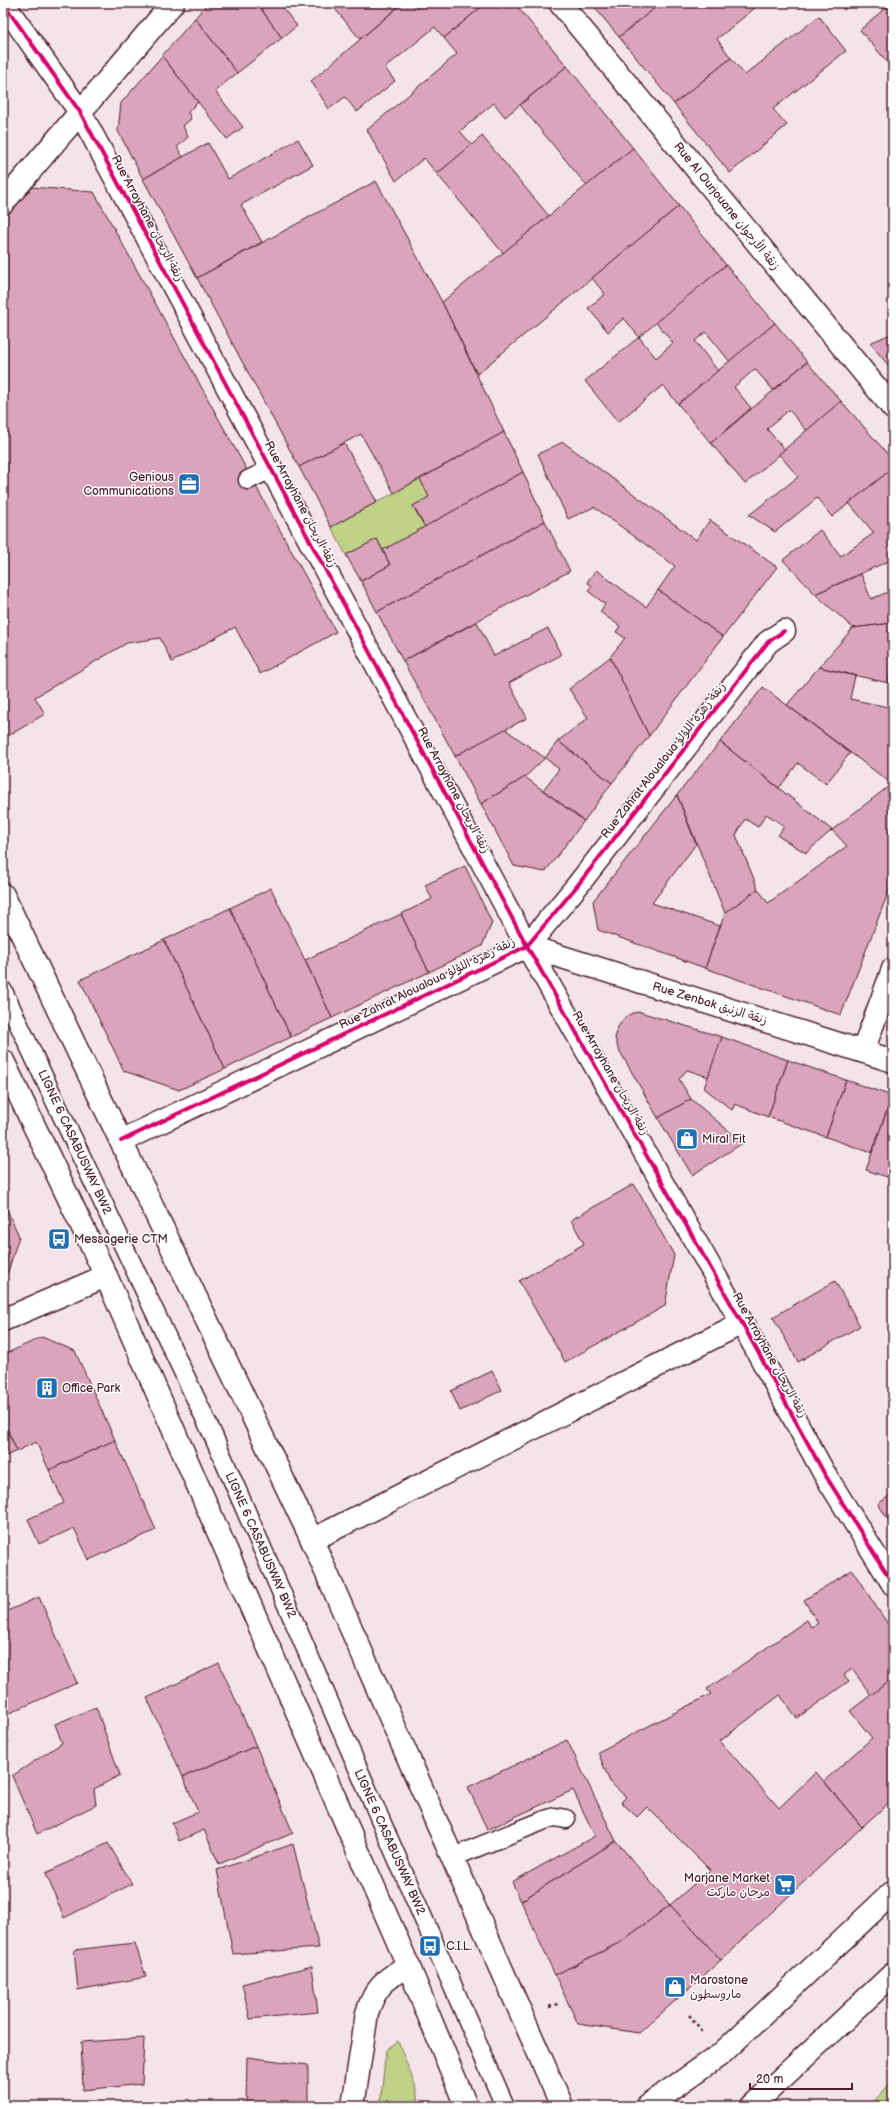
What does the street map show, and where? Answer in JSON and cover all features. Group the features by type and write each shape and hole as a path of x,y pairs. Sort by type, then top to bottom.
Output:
{"street":[{"name":"Rue Arrayhane زنقة الريحان","path":"3,3 80,112 527,946 742,1323 824,1473 893,1584"},
{"path":"3,203 173,3"},
{"name":"Rue Al Ourjouane زنقة الأرجوان","path":"560,3 893,408"},
{"name":"Rue Zahrat Aloualoua زنقة زهرة اللؤلؤ","path":"121,1141 527,946 577,886 768,642 784,631"},
{"path":"3,895 312,1540 562,2106"},
{"name":"Rue Zenbak زنقة الزنبق","path":"527,946 893,1061"},
{"path":"863,1051 893,969"},
{"path":"3,1061 106,1276 408,1965 466,2106"},
{"path":"3,1320 106,1276"},
{"path":"312,1540 742,1323"},
{"path":"647,2106 720,2055 893,1892"},
{"path":"353,2106 367,2012 370,2002 375,1992 386,1979 408,1965"},
{"path":"752,2106 893,1974"}],"lane":[{"path":"248,480 271,469"},
{"name":"LIGNE 6 CASABUSWAY BW2","path":"3,991 212,1433 505,2106"},
{"path":"453,1857 545,1820 555,1817 566,1819"}],"path":[{"path":"549,2007 560,2003"},
{"path":"689,2015 707,2037"}],"green space":[{"path":"420,479 429,497 413,506 425,527 383,550 377,539 346,555 331,527"},
{"path":"398,2041 415,2085 419,2106 380,2106 386,2050"},
{"path":"893,2080 893,2106 870,2106"}],"building":[{"path":"208,3 257,3 282,38 237,73 195,18"},
{"path":"257,3 279,3 297,26 282,38"},
{"path":"330,3 403,3 360,39"},
{"path":"403,3 411,3 416,9 423,3 486,3 444,38 435,27 385,68 395,81 357,112 345,97 329,109 311,81"},
{"path":"486,3 514,3 567,66 505,117 494,103 460,131 472,145 437,174 424,158 396,181 367,130 457,54 444,38"},
{"path":"591,3 661,3 619,37"},
{"path":"661,3 690,3 694,8 700,3 761,3 717,39 731,58 674,104 619,37"},
{"path":"838,3 852,3 844,10"},
{"path":"877,3 891,3 883,10"},
{"path":"891,3 893,3 893,30 890,32 893,37 893,69 860,30"},
{"path":"819,16 846,51 773,109 787,125 730,173 674,104 731,58 745,75"},
{"path":"195,18 237,73 215,91 243,127 227,139 162,56"},
{"path":"162,56 198,102 188,112 191,119 183,126 188,137 177,147 183,157 143,179 118,131 121,103"},
{"path":"567,66 633,148 587,186 520,105"},
{"path":"482,136 549,216 503,253 437,174"},
{"path":"298,139 313,165 241,205 262,242 197,278 143,179 208,143 228,179"},
{"path":"633,148 679,206 477,374 442,302"},
{"path":"376,181 442,302 504,432 394,493 361,434 299,467 197,278"},
{"path":"31,187 94,192 336,632 260,674 235,627 172,662 160,638 127,643 35,697 45,714 3,739 3,220"},
{"path":"679,206 726,265 639,337 624,318 608,332 588,308 605,294 592,278"},
{"path":"726,265 775,323 730,362 706,332 695,341 718,371 678,404 663,385 618,422 585,381 639,337 656,358 673,343 656,322"},
{"path":"775,323 807,362 773,390 755,369 734,387 751,408 711,443 678,404"},
{"path":"893,333 893,371 870,343"},
{"path":"807,362 841,401 807,431 789,410 767,429 785,450 745,484 711,443"},
{"path":"841,401 893,460 893,468 832,517 817,498 775,532 749,515 798,477 779,454"},
{"path":"504,432 523,472 425,527 413,506 429,497 420,479"},
{"path":"563,442 696,540 710,520 777,567 723,637 658,590 675,566 594,507 568,519 538,454"},
{"path":"344,443 377,502 331,527 299,467"},
{"path":"893,468 893,559 815,594 783,560 820,530 841,556 874,533 849,503"},
{"path":"523,472 545,521 377,612 361,581 390,565 383,550"},
{"path":"545,521 570,571 403,661 377,612"},
{"path":"377,539 390,565 361,581 346,555"},
{"path":"596,570 646,607 658,590 723,637 649,736 610,657 625,638 616,632 620,626 600,612 605,604 588,591 592,586 587,582"},
{"path":"861,574 871,599 893,590 893,623 853,628 815,594"},
{"path":"477,622 494,656 548,628 561,655 509,683 527,718 455,756 403,661"},
{"path":"893,623 893,668 890,669 888,683 819,667 853,628"},
{"path":"610,657 649,736 612,783 558,741 588,718 569,689"},
{"path":"819,667 855,676 850,699 893,708 892,784 787,705"},
{"path":"763,687 850,753 826,784 798,763 779,788 720,742"},
{"path":"505,729 545,758 525,777 481,804 455,756"},
{"path":"558,741 612,783 584,821 543,790 559,769 545,758"},
{"path":"720,742 832,830 806,853 778,836 784,826 766,814 758,827 745,819 736,835 758,889 725,913 677,795"},
{"path":"525,777 584,821 545,872 514,866 481,804"},
{"path":"893,783 893,880 841,1015 705,968 725,913 758,889 768,903 847,846 832,830"},
{"path":"677,795 696,844 652,903 720,926 705,968 598,930 593,901"},
{"path":"465,866 492,923 482,946 429,972 401,914 432,899 425,885"},
{"path":"271,888 332,1018 291,1037 230,908"},
{"path":"230,908 291,1037 225,1069 164,940"},
{"path":"401,914 429,972 332,1018 305,960"},
{"path":"164,940 225,1069 179,1090 124,1071 80,980"},
{"path":"640,1012 722,1037 709,1077 687,1070 679,1079 691,1099 658,1118 618,1048 615,1038 618,1027 625,1017 633,1013"},
{"path":"722,1037 788,1060 768,1117 735,1104 732,1110 704,1088"},
{"path":"788,1060 846,1080 826,1137 768,1117"},
{"path":"846,1080 892,1096 872,1153 826,1137"},
{"path":"892,1096 893,1097 893,1179 866,1170"},
{"path":"691,1099 743,1143 692,1175 658,1118"},
{"path":"634,1184 674,1255 665,1306 565,1362 519,1281 584,1244 571,1220"},
{"path":"3,1201 19,1236 8,1272 3,1274"},
{"path":"835,1281 860,1326 798,1362 773,1317"},
{"name":"Office Park","path":"42,1337 75,1351 115,1440 49,1470 36,1442 17,1451 3,1421 3,1355"},
{"path":"492,1371 502,1390 460,1411 451,1391"},
{"path":"3,1421 17,1451 3,1457"},
{"path":"115,1440 156,1530 89,1560 74,1528 39,1544 28,1519 64,1503 49,1470"},
{"path":"893,1493 893,1527 878,1504"},
{"path":"852,1570 893,1632 893,1678 871,1695 852,1669 844,1675 849,1681 797,1718 780,1695 720,1741 779,1808 816,1772 862,1827 721,1960 670,1905 710,1870 647,1807 637,1817 621,1802 626,1797 610,1782 598,1752 711,1694 707,1689 807,1620 811,1627 818,1623 804,1600"},
{"path":"39,1597 77,1683 3,1716 3,1613"},
{"path":"219,1663 256,1746 183,1777 147,1698"},
{"path":"893,1678 893,1799 862,1827 824,1781 872,1738 850,1711"},
{"path":"96,1707 120,1775 94,1789 96,1805 37,1834 12,1776 62,1743 55,1724"},
{"path":"567,1740 616,1841 521,1901 512,1882 595,1836 573,1790 487,1830 468,1787"},
{"path":"256,1746 293,1833 219,1864 204,1830 179,1841 172,1823 198,1812 183,1777"},
{"path":"616,1841 670,1905 621,1942 555,1975 521,1901"},
{"path":"108,1843 132,1884 64,1918 46,1873"},
{"path":"293,1844 319,1948 233,1954 217,1870"},
{"path":"670,1905 721,1960 639,2033 578,2024 555,1975 621,1942"},
{"path":"135,1943 146,1977 78,1990 74,1950"},
{"path":"312,1966 318,2012 250,2019 242,1984"},
{"path":"144,2038 142,2084 83,2090 81,2042"},
{"path":"247,2057 308,2065 308,2106 246,2106"}],"cycle path":[{"path":"3,3 80,112 527,946 742,1323 824,1473 893,1584"},
{"path":"121,1141 527,946 577,886 768,642 784,631"}],"place":[{"name":"Genious Communications","path":"189,484"},
{"name":"Miral Fit","path":"687,1139"},
{"name":"Messagerie CTM","path":"59,1239"},
{"name":"Office Park","path":"47,1388"},
{"name":"Marjane Market مرجان ماركت","path":"785,1885"},
{"name":"C.I.L.","path":"430,1946"},
{"name":"Marostone ماروسطون","path":"675,1987"}]}
